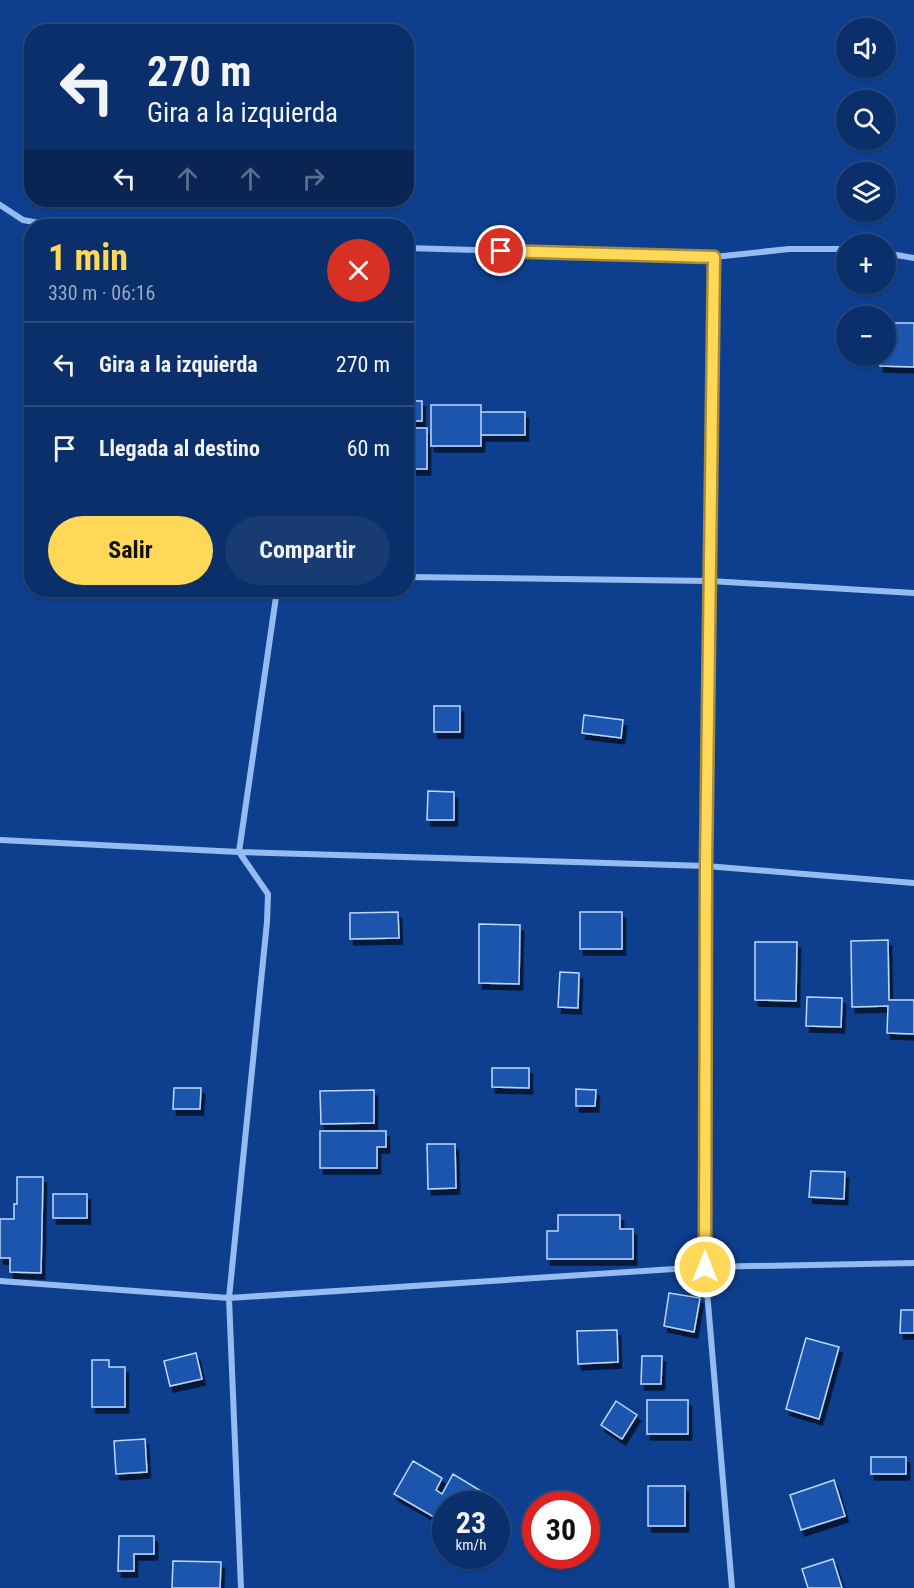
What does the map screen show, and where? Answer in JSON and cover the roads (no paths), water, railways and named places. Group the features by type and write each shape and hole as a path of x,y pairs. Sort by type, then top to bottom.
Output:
{"street":[{"path":"0,205 24,220"},
{"path":"414,248 714,257 789,249 836,249"},
{"path":"896,255 914,258"},
{"path":"714,257 706,866 705,1267 732,1588"},
{"path":"414,577 710,582 914,593"},
{"path":"241,1588 229,1298 268,894 239,852 276,597"},
{"path":"0,840 239,852 706,866 914,883"},
{"path":"0,1281 229,1298 705,1267 914,1263"}]}
